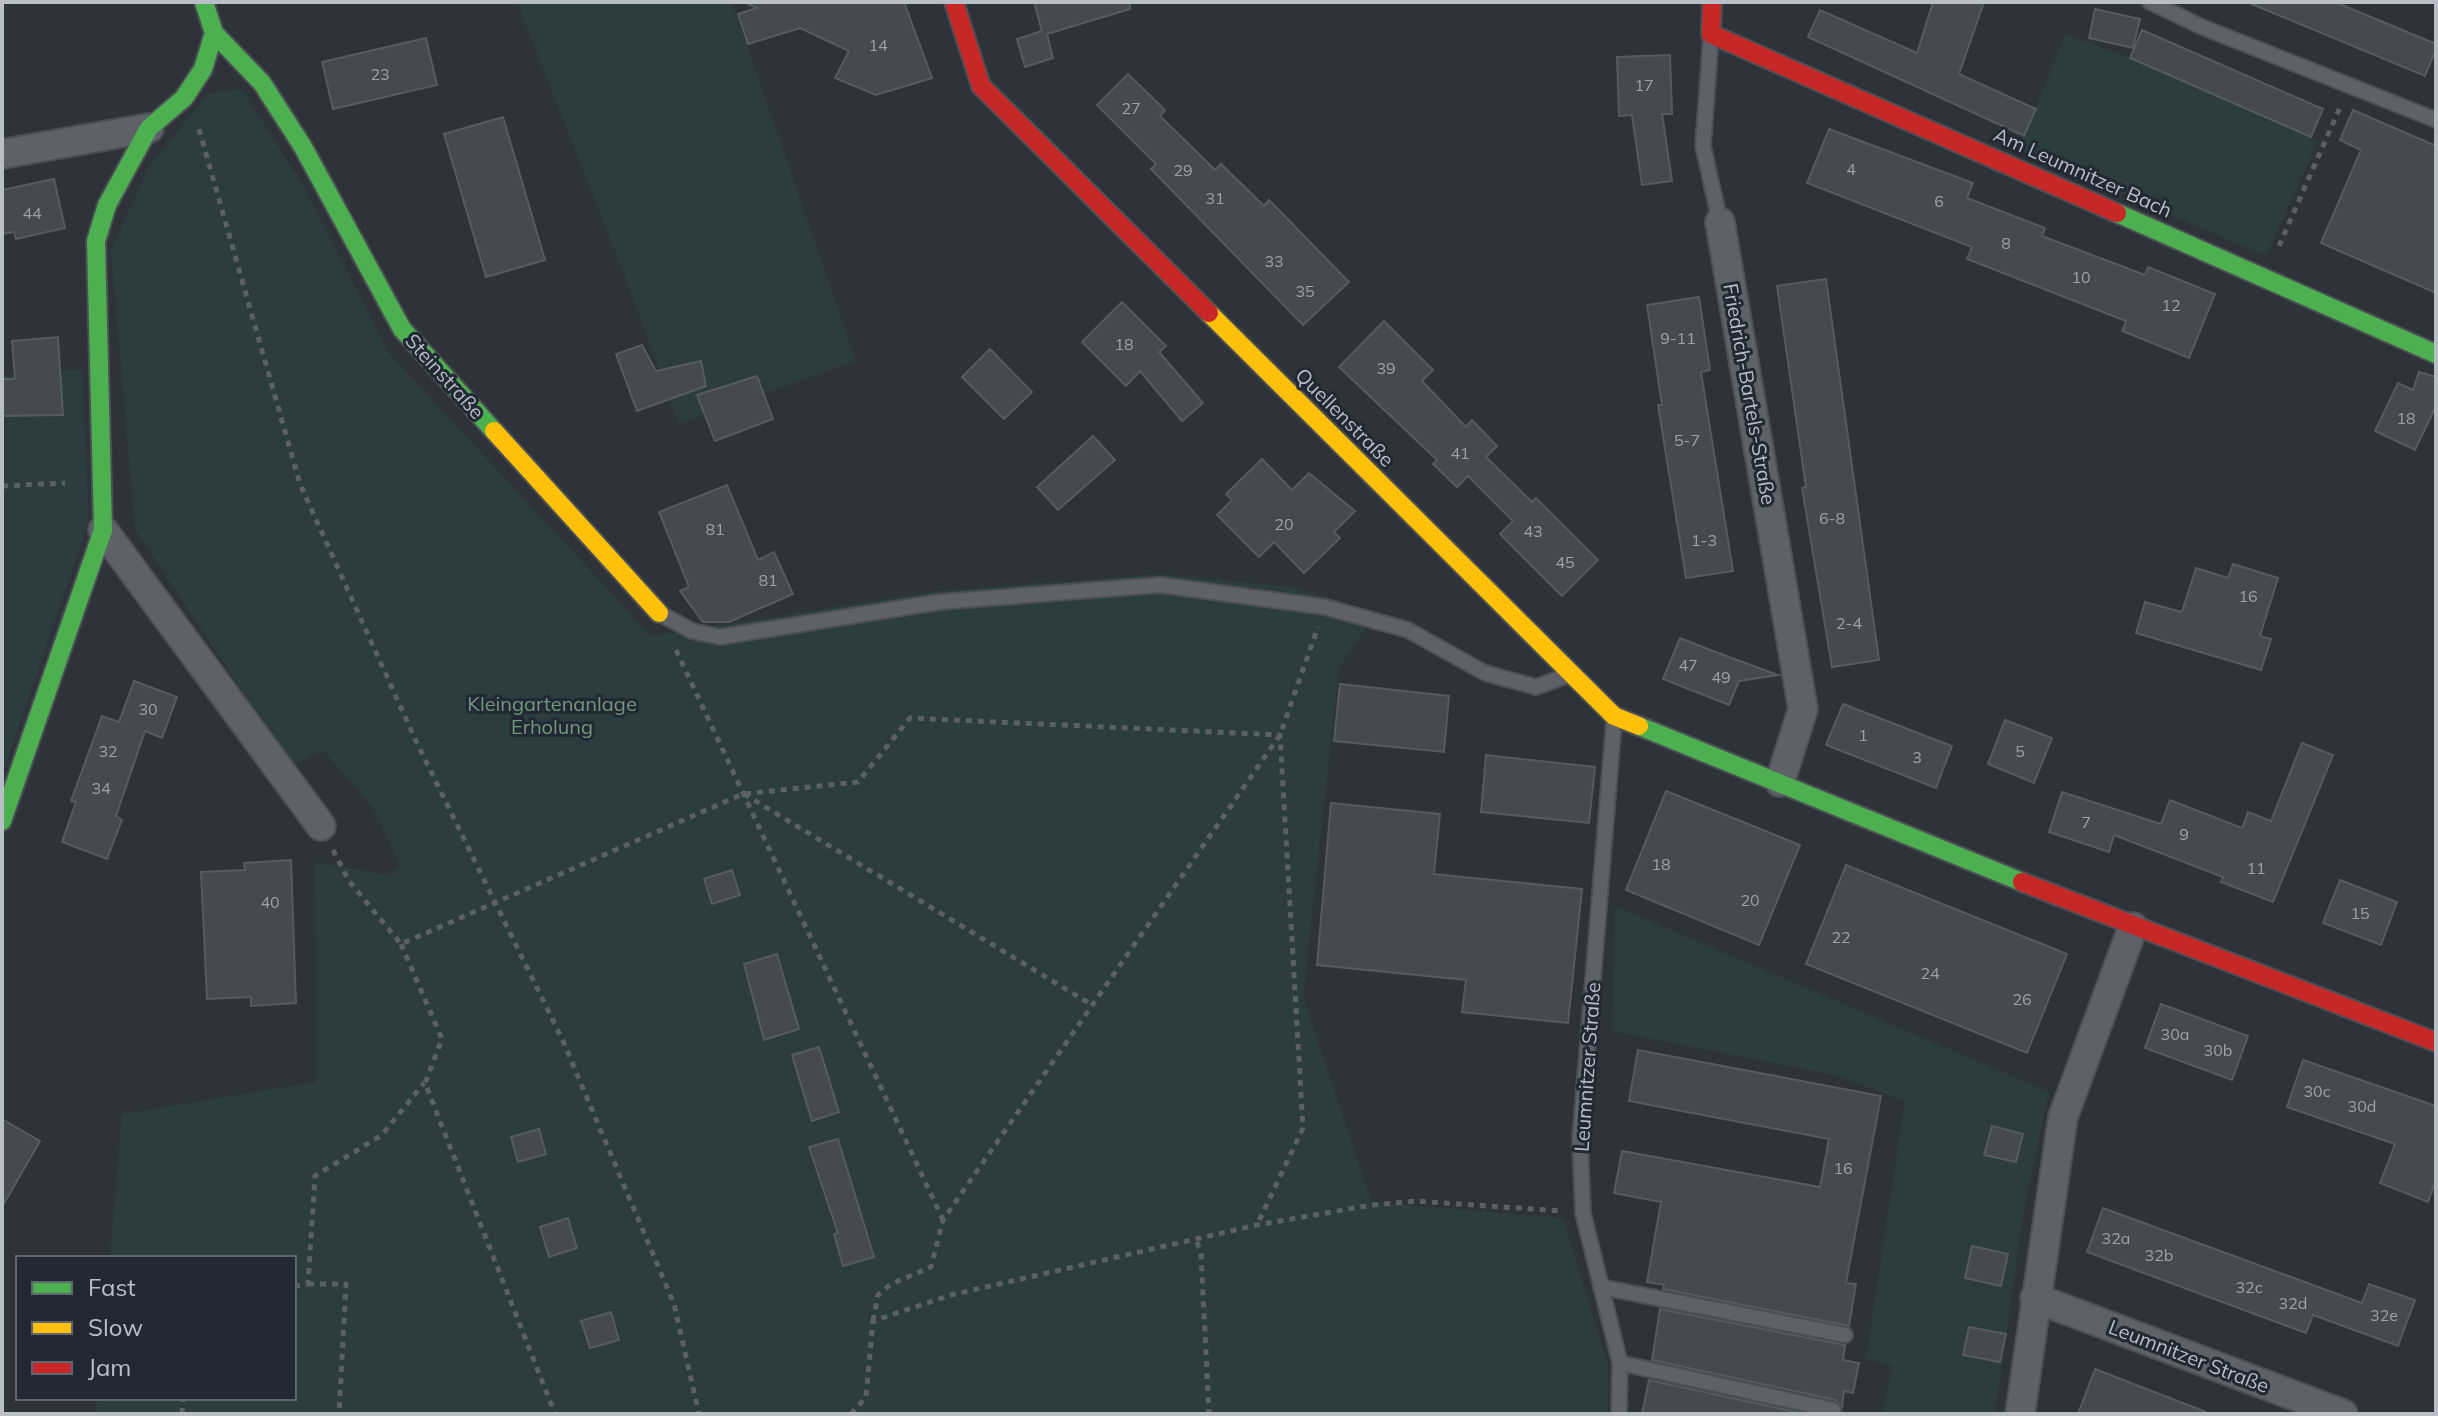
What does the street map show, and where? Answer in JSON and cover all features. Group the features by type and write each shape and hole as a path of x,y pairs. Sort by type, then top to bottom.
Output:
{"street":[{"name":"Steinstraße","path":"204,2 214,33 271,96 303,147 402,329 659,613"},
{"name":"Quellenstraße","path":"954,2 981,86 1614,716 1780,782"},
{"name":"Friedrich-Bartels-Straße","path":"1711,34 1712,2"},
{"path":"2,821 103,530 96,241 107,205 149,128 184,98 203,69 214,33"},
{"name":"Am Leumnitzer Bach","path":"1711,34 2436,354"},
{"path":"2,154 149,128"},
{"name":"Friedrich-Bartels-Straße","path":"1720,222 1803,709 1780,782"},
{"path":"103,530 321,826"},
{"path":"1780,782 2133,927 2436,1042"},
{"path":"2020,1414 2063,1117 2133,927"},
{"name":"Leumnitzer Straße","path":"2035,1298 2343,1414"}],"lane":[{"path":"2150,2 2202,27 2436,120"},
{"name":"Friedrich-Bartels-Straße","path":"1711,34 1703,146 1720,222"},
{"path":"659,613 692,631 720,637 939,602 1160,585 1325,607 1408,630 1485,673 1536,687 1572,673"},
{"name":"Leumnitzer Straße","path":"1614,716 1580,1139 1583,1213 1620,1363 1619,1414"},
{"path":"1601,1287 1845,1335"},
{"path":"1620,1363 1833,1410"}],"path":[{"path":"2266,277 2350,86"},
{"path":"205,143 300,484 416,741 563,1041 674,1304 699,1414"},
{"path":"2,486 102,481"},
{"path":"851,1414 866,1397 878,1295 931,1267 943,1220 1280,735 1325,607"},
{"path":"659,613 943,1220"},
{"path":"401,944 743,794 858,782 910,718 1280,735"},
{"path":"1257,1225 1303,1128 1280,735"},
{"path":"743,794 1092,1005"},
{"path":"308,1284 315,1176 382,1135 425,1083 442,1039 401,944 349,881 321,826"},
{"path":"425,1083 555,1414"},
{"path":"873,1321 951,1295 1197,1242 1257,1225 1415,1201 1583,1213"},
{"path":"1197,1242 1201,1254 1209,1414"},
{"path":"296,1286 346,1284 339,1414"}],"green space":[{"path":"517,2 732,2 856,361 679,424 626,279"},
{"path":"2066,34 2130,58 2311,137 2317,143 2266,256 2018,149"},
{"name":"Kleingartenanlage Erholung","path":"242,89 304,187 389,353 651,636 937,591 1161,574 1292,587 1376,612 1339,668 1303,998 1372,1202 1563,1218 1608,1365 1608,1414 96,1414 97,1400 296,1400 296,1256 110,1256 122,1114 316,1082 315,862 388,875 401,866 373,808 324,751 291,765 135,529 111,250 148,168 208,94"},
{"path":"82,369 89,521 2,776 2,375"},
{"path":"1615,906 2049,1092 2024,1209 1995,1414 1881,1414 1893,1367 1866,1358 1905,1101 1834,1075 1612,1031"}],"building":[{"path":"744,2 904,2 932,78 876,95 835,78 849,51 800,28 748,44 738,14 757,8"},
{"path":"1034,2 1130,2 1130,9 1047,34 1053,58 1025,67 1017,39 1042,31"},
{"path":"1933,2 1984,2 1959,74 2036,109 2024,136 1808,37 1820,10 1917,53"},
{"path":"2247,2 2335,2 2436,44 2436,49 2425,76"},
{"path":"2095,9 2140,19 2133,48 2089,38"},
{"path":"2142,30 2323,109 2311,137 2130,58"},
{"path":"426,38 437,85 333,109 322,62"},
{"path":"1670,55 1672,114 1662,114 1672,181 1642,185 1632,115 1619,116 1617,57"},
{"path":"1128,74 1165,110 1160,116 1215,170 1221,164 1264,206 1269,200 1349,282 1303,325 1151,169 1156,164 1097,105"},
{"path":"2353,110 2436,146 2436,293 2321,243 2361,150 2340,140"},
{"path":"503,117 545,260 486,277 444,134"},
{"path":"1829,129 1973,183 1967,198 2045,228 2042,236 2145,275 2148,267 2215,294 2189,358 2122,331 2126,321 1967,259 1972,247 1807,183"},
{"path":"54,179 65,228 16,239 14,232 2,234 2,190"},
{"path":"1826,279 1879,660 1832,667 1802,488 1806,487 1777,286"},
{"path":"1699,297 1710,370 1701,372 1733,571 1686,578 1658,405 1662,405 1647,305"},
{"path":"1122,302 1166,346 1159,352 1203,403 1182,421 1140,371 1126,386 1082,342"},
{"path":"1384,321 1433,370 1422,381 1466,427 1472,420 1497,446 1486,457 1532,502 1536,498 1598,560 1562,596 1500,534 1513,521 1468,476 1457,487 1433,464 1437,460 1339,367"},
{"path":"58,337 63,415 2,416 2,379 15,379 12,341"},
{"path":"642,345 656,371 701,361 706,386 637,411 616,354"},
{"path":"990,349 1032,392 1004,419 962,377"},
{"path":"2419,372 2436,377 2436,406 2415,450 2375,431 2398,383 2413,390"},
{"path":"757,376 773,419 715,441 697,395"},
{"path":"1093,436 1115,460 1058,510 1037,487"},
{"path":"1262,459 1292,490 1309,473 1355,511 1334,532 1340,538 1304,573 1274,542 1259,557 1217,515 1232,500 1226,494"},
{"path":"727,485 758,560 774,552 793,594 729,622 703,622 680,591 689,587 659,512"},
{"path":"2233,564 2278,578 2260,636 2271,639 2261,670 2136,633 2145,602 2182,612 2196,568 2228,578"},
{"path":"1680,638 1778,675 1739,681 1729,705 1663,679"},
{"path":"134,681 177,697 162,738 145,731 116,816 122,820 107,859 62,842 76,802 71,801 102,716 119,722"},
{"path":"1340,684 1449,696 1444,752 1334,741"},
{"path":"1843,704 1952,746 1936,788 1826,745"},
{"path":"2005,720 2052,738 2034,783 1988,764"},
{"path":"2302,743 2333,755 2273,902 2221,882 2223,877 2114,835 2109,852 2049,832 2062,792 2161,824 2170,800 2242,828 2248,812 2271,821"},
{"path":"1486,755 1595,767 1589,823 1481,812"},
{"path":"1666,791 1800,845 1759,945 1626,890"},
{"path":"1331,803 1440,814 1434,874 1582,889 1568,1023 1462,1012 1466,980 1317,965"},
{"path":"291,860 296,1003 251,1006 251,997 207,999 201,872 245,870 244,863"},
{"path":"1846,865 2067,954 2027,1053 1806,964"},
{"path":"732,870 740,895 712,904 704,879"},
{"path":"2340,880 2397,902 2381,945 2323,923"},
{"path":"777,954 799,1029 764,1040 744,964"},
{"path":"2161,1004 2248,1036 2232,1080 2145,1048"},
{"path":"819,1047 839,1112 812,1121 792,1055"},
{"path":"1638,1050 1881,1096 1846,1283 1856,1284 1849,1326 1663,1289 1664,1285 1647,1282 1661,1202 1614,1193 1622,1151 1820,1187 1829,1139 1629,1101"},
{"path":"2303,1060 2436,1106 2436,1180 2428,1202 2380,1183 2395,1144 2287,1107"},
{"path":"2,1119 40,1141 2,1207"},
{"path":"1992,1126 2023,1134 2016,1162 1984,1155"},
{"path":"539,1129 546,1154 518,1162 511,1137"},
{"path":"838,1139 874,1257 843,1266 834,1234 838,1233 809,1147"},
{"path":"2103,1208 2362,1303 2369,1284 2415,1300 2398,1346 2313,1315 2306,1333 2087,1252"},
{"path":"568,1218 577,1248 549,1257 540,1227"},
{"path":"1972,1246 2008,1254 2001,1286 1965,1278"},
{"path":"1660,1309 1845,1345 1843,1360 1859,1363 1853,1393 1844,1391 1842,1407 1835,1400 1652,1360"},
{"path":"611,1312 619,1340 590,1348 581,1321"},
{"path":"1969,1327 2006,1334 2000,1362 1963,1355"},
{"path":"2095,1369 2206,1412 2206,1414 2078,1414"},
{"path":"1649,1380 1805,1414 1642,1414"}],"traffic: fast":[{"path":"2,821 103,530 96,241 107,205 149,128 184,98 203,69 214,33 204,2"},
{"path":"214,33 262,83 303,147 402,329 494,431"},
{"path":"2117,213 2436,354"},
{"path":"1639,726 2022,882"}],"traffic: slow":[{"path":"1209,313 1614,716 1639,726"},
{"path":"494,431 659,613"}],"traffic: jam":[{"path":"954,2 981,86 1209,313"},
{"path":"1712,2 1711,34 2117,213"},
{"path":"2022,882 2436,1042"}]}
